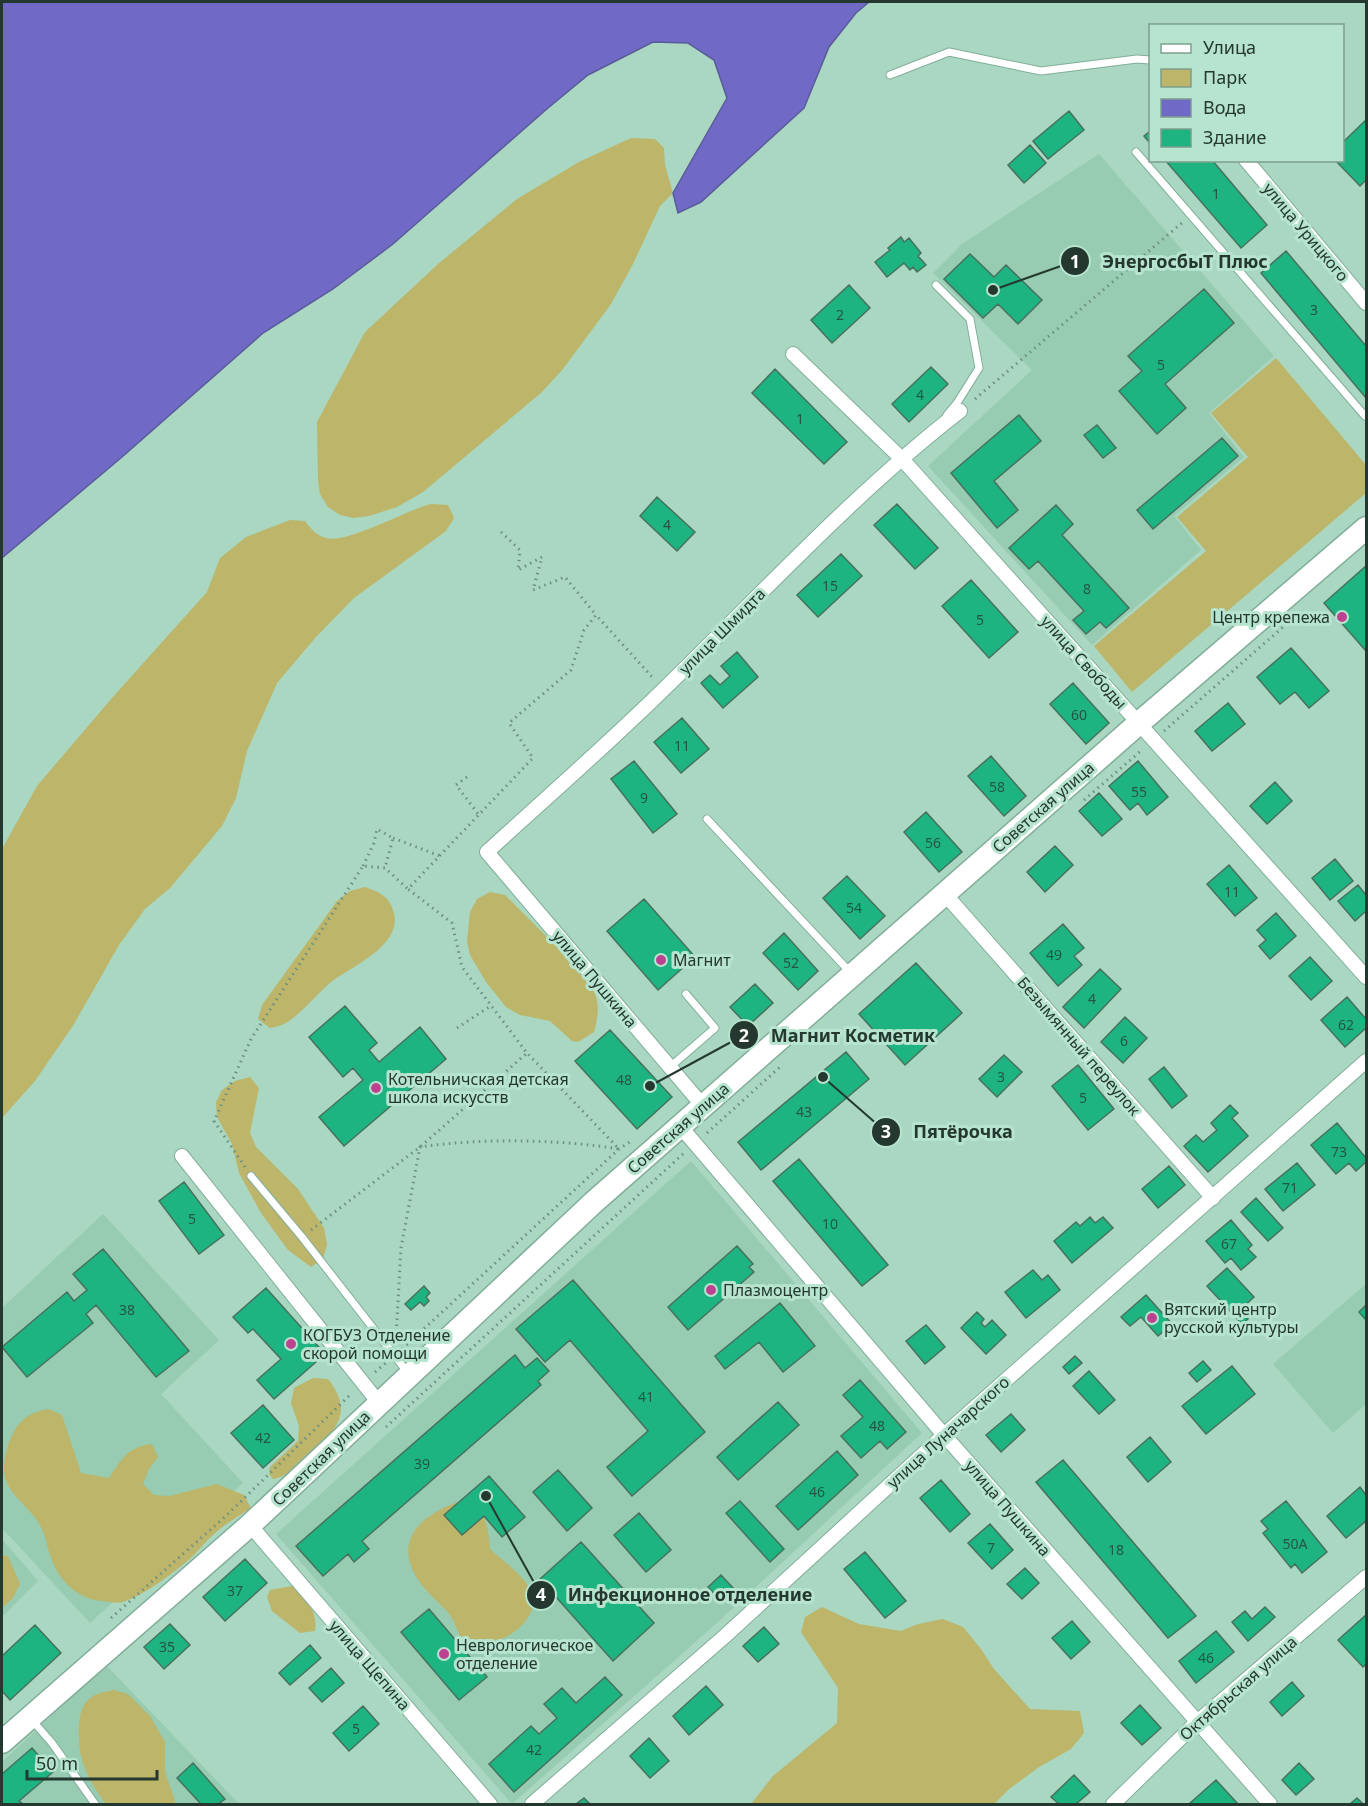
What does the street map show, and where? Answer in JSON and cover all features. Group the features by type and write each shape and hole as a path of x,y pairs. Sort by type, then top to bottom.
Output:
{"main road":[{"name":"Советская улица","path":"2,1742 250,1525 594,1202 944,893 1366,528"}],"street":[{"name":"улица Урицкого","path":"1248,162 1366,303"},
{"name":"улица Свободы","path":"793,354 902,459 1366,977"},
{"name":"улица Шмидта","path":"486,852 663,690 783,570 902,459 960,411"},
{"name":"улица Пушкина","path":"486,852 704,1106"},
{"name":"Безымянный переулок","path":"944,893 1213,1198"},
{"name":"улица Луначарского","path":"532,1804 725,1636 944,1435 1366,1061"},
{"name":"улица Пушкина","path":"680,1126 944,1435 1270,1804"},
{"path":"182,1156 379,1403"},
{"name":"улица Щепина","path":"250,1525 490,1804"},
{"name":"Октябрьская улица","path":"1113,1804 1197,1722 1366,1577"}],"lane":[{"path":"890,75 949,52 1041,71 1137,59 1149,60"},
{"path":"1136,152 1365,416 1366,414"},
{"path":"930,435 957,404 979,368 970,319 936,285"},
{"path":"707,819 852,974"},
{"path":"670,1067 715,1028 686,994"},
{"path":"251,1176 411,1376"},
{"path":"30,1717 52,1743 95,1804"}],"path":[{"path":"960,411 1191,215"},
{"path":"501,532 520,550 518,570 542,556 533,590 565,577 596,615"},
{"path":"1083,801 1296,617"},
{"path":"467,777 456,785 479,815"},
{"path":"251,1176 214,1121 251,1039 363,866 374,843 377,829 393,838 440,856"},
{"path":"385,868 393,838"},
{"path":"363,866 385,868 408,889"},
{"path":"457,1028 492,1005"},
{"path":"302,1237 420,1147 527,1053 620,1149 587,1144 459,1141 420,1147"},
{"path":"378,1434 783,1065"},
{"path":"106,1623 228,1514 363,1382 395,1355 401,1248 420,1147"}],"shaded area":[{"path":"1099,154 1274,356 1209,413 1244,457 1174,516 1201,550 1092,645 928,466 1032,370 933,273 962,244"},
{"path":"691,1161 922,1433 718,1622 512,1804 276,1534"},
{"path":"103,1214 219,1340 161,1394 243,1483 90,1623 2,1528 2,1308"},
{"path":"1366,1284 1366,1404 1333,1433 1273,1364"},
{"path":"2,1539 38,1581 2,1617"},
{"path":"106,1665 239,1804 2,1804 2,1762"}],"green space":[{"path":"631,138 655,139 664,148 665,165 673,193 660,206 611,304 563,369 542,392 423,492 397,507 369,516 354,518 340,515 328,507 320,494 318,480 317,422 365,332 438,264 517,199 579,162"},
{"path":"1276,358 1366,465 1366,493 1132,692 1094,646 1206,551 1177,517 1248,457 1211,413"},
{"path":"431,504 448,505 454,518 446,531 354,598 316,637 277,683 247,751 236,798 222,826 170,888 145,909 119,945 74,1024 35,1081 2,1118 2,849 37,786 207,592 220,558 246,537 290,520 305,521 319,535 336,539"},
{"path":"365,887 380,893 390,903 394,913 391,935 374,953 332,981 289,1021 270,1028 258,1019 262,1005 337,901 350,891"},
{"path":"490,892 505,895 583,973 597,1001 594,1032 578,1042 572,1041 550,1021 520,1015 506,1007 486,982 470,955 467,941 470,912 477,899"},
{"path":"250,1077 259,1088 250,1133 256,1147 298,1189 324,1228 327,1244 323,1259 311,1267 288,1250 261,1213 239,1173 232,1144 217,1117 216,1102 222,1090 235,1081"},
{"path":"313,1378 328,1379 333,1386 341,1408 339,1418 326,1441 316,1452 294,1470 273,1479 269,1474 270,1467 298,1441 299,1426 291,1403 294,1388"},
{"path":"48,1409 62,1415 81,1473 109,1478 131,1451 152,1444 158,1457 149,1469 143,1484 154,1495 169,1496 217,1484 244,1495 251,1508 218,1530 192,1557 142,1594 118,1603 83,1596 69,1586 58,1572 53,1564 40,1525 12,1491 5,1478 4,1463 15,1430 27,1417 35,1412"},
{"path":"461,1501 476,1504 486,1525 490,1549 522,1578 533,1598 533,1606 524,1623 509,1635 492,1642 460,1636 450,1615 422,1586 411,1566 408,1553 415,1530 423,1521 447,1506"},
{"path":"2,1555 8,1556 20,1584 13,1598 2,1608"},
{"path":"292,1586 310,1606 315,1618 315,1631 300,1633 272,1611 267,1597 270,1590"},
{"path":"822,1607 859,1624 901,1631 918,1624 943,1619 963,1627 994,1669 1030,1709 1080,1711 1084,1733 1071,1749 1039,1767 1008,1790 994,1804 751,1804 773,1776 837,1723 838,1688 801,1632 805,1617"},
{"path":"114,1690 128,1694 150,1716 165,1742 165,1772 174,1804 106,1804 90,1779 80,1749 81,1713 84,1705 91,1698"}],"water":[{"path":"2,2 869,2 856,13 829,47 804,108 701,202 678,213 673,193 727,98 714,60 688,43 653,42 588,75 393,244 333,289 263,333 122,457 2,558"}],"building":[{"path":"1069,111 1084,130 1048,159 1033,141"},
{"path":"1366,120 1366,180 1360,186 1337,162 1344,162 1344,141"},
{"path":"1149,132 1149,142 1144,136"},
{"path":"1030,145 1046,163 1024,183 1008,165"},
{"path":"1167,162 1214,162 1267,225 1241,248"},
{"path":"901,237 904,242 909,238 921,253 918,256 926,265 917,272 913,267 910,270 904,263 887,277 875,262"},
{"path":"1286,251 1366,346 1366,398 1261,273"},
{"path":"970,254 994,277 1006,265 1042,300 1018,324 998,304 983,318 944,279"},
{"path":"849,285 870,308 832,343 811,320"},
{"path":"1204,289 1234,323 1165,384 1186,408 1157,434 1119,391 1142,371 1128,356"},
{"path":"931,367 948,384 909,422 892,404"},
{"path":"775,369 847,442 824,464 752,393"},
{"path":"1019,415 1041,441 994,481 1018,510 997,528 951,473"},
{"path":"1097,425 1116,448 1103,458 1084,435"},
{"path":"1222,438 1238,456 1153,529 1137,510"},
{"path":"657,497 695,532 677,551 640,516"},
{"path":"897,504 938,548 915,569 874,525"},
{"path":"1056,505 1073,524 1062,535 1129,608 1106,628 1100,622 1086,634 1073,620 1084,611 1038,561 1029,569 1009,548"},
{"path":"841,554 862,576 818,617 797,595"},
{"path":"1366,566 1366,651 1324,603"},
{"path":"971,580 1018,632 989,658 942,606"},
{"path":"1291,648 1329,691 1309,708 1295,692 1280,704 1257,677"},
{"path":"737,652 758,677 723,708 701,683 710,675 720,685 730,676 721,666"},
{"path":"1073,683 1109,723 1086,744 1050,704"},
{"path":"1228,703 1245,724 1212,751 1195,731"},
{"path":"682,718 709,749 681,773 654,742"},
{"path":"991,756 1026,796 1004,816 968,776"},
{"path":"634,761 677,814 653,833 611,779"},
{"path":"1138,761 1168,797 1147,815 1138,803 1130,810 1109,786"},
{"path":"1275,782 1292,801 1267,824 1250,806"},
{"path":"1099,793 1122,819 1102,836 1079,811"},
{"path":"926,812 962,852 939,872 904,832"},
{"path":"1055,846 1073,865 1045,892 1027,872"},
{"path":"1335,859 1353,881 1330,900 1312,878"},
{"path":"1229,865 1257,898 1235,916 1207,884"},
{"path":"847,876 885,916 860,939 823,898"},
{"path":"1358,885 1366,895 1366,911 1355,921 1338,901"},
{"path":"644,899 695,957 658,990 607,931"},
{"path":"1276,913 1296,936 1270,959 1259,946 1266,940 1257,930"},
{"path":"1063,924 1084,948 1074,956 1082,965 1058,986 1030,953"},
{"path":"784,933 818,971 798,990 763,953"},
{"path":"1310,957 1332,981 1311,1000 1289,976"},
{"path":"916,963 962,1013 905,1065 859,1014"},
{"path":"1100,969 1121,989 1084,1028 1063,1007"},
{"path":"755,984 773,1003 748,1026 730,1007"},
{"path":"1347,997 1366,1019 1366,1028 1345,1047 1321,1020"},
{"path":"345,1006 377,1043 369,1050 379,1062 420,1027 446,1059 344,1146 319,1117 363,1080 353,1068 343,1077 309,1037"},
{"path":"1125,1017 1147,1038 1123,1063 1101,1042"},
{"path":"610,1030 672,1097 637,1129 575,1061"},
{"path":"846,1052 869,1079 761,1170 738,1142"},
{"path":"1004,1055 1022,1072 997,1097 979,1079"},
{"path":"1078,1065 1114,1109 1088,1130 1052,1086"},
{"path":"1164,1067 1187,1096 1172,1108 1149,1079"},
{"path":"1230,1105 1238,1113 1232,1118 1248,1136 1208,1172 1184,1146 1196,1135 1203,1142 1217,1130 1211,1123"},
{"path":"1337,1123 1366,1158 1366,1162 1356,1171 1349,1163 1336,1174 1311,1145"},
{"path":"799,1159 888,1265 862,1286 773,1181"},
{"path":"1297,1163 1315,1185 1283,1211 1265,1189"},
{"path":"1169,1166 1185,1185 1158,1208 1142,1189"},
{"path":"184,1182 224,1235 199,1254 159,1201"},
{"path":"1256,1198 1283,1228 1268,1241 1241,1212"},
{"path":"1090,1217 1095,1223 1103,1217 1113,1228 1072,1263 1054,1241 1076,1222 1080,1226"},
{"path":"1231,1220 1252,1245 1248,1249 1256,1257 1241,1270 1231,1258 1225,1263 1206,1241"},
{"name":"Плазмоцентр","path":"737,1246 753,1264 749,1267 754,1272 688,1330 668,1307"},
{"path":"103,1249 189,1351 156,1377 96,1305 86,1314 93,1323 27,1377 2,1347 67,1292 74,1301 87,1290 73,1274"},
{"path":"1227,1268 1254,1297 1240,1310 1248,1319 1242,1324 1207,1286"},
{"path":"1033,1270 1042,1280 1048,1275 1060,1290 1026,1318 1005,1292"},
{"path":"573,1280 705,1432 632,1496 607,1467 648,1431 570,1340 545,1362 516,1329"},
{"path":"424,1286 430,1293 426,1297 429,1301 424,1306 420,1302 411,1310 405,1304"},
{"name":"КОГБУЗ Отделение скорой помощи","path":"266,1288 325,1354 274,1399 257,1380 281,1359 253,1329 248,1333 233,1317"},
{"path":"1146,1295 1172,1324 1158,1336 1141,1317 1130,1326 1121,1317"},
{"path":"780,1303 815,1346 783,1372 759,1342 725,1369 715,1356"},
{"path":"1366,1305 1366,1320 1359,1312"},
{"path":"977,1312 984,1319 981,1323 985,1327 992,1320 1006,1335 986,1354 961,1328"},
{"path":"926,1325 945,1347 925,1364 906,1341"},
{"path":"515,1355 525,1368 537,1358 549,1371 538,1381 541,1385 362,1541 369,1549 354,1562 348,1554 323,1576 296,1546"},
{"path":"1075,1356 1082,1363 1069,1374 1063,1367"},
{"path":"1203,1361 1211,1370 1197,1382 1189,1373"},
{"path":"1232,1366 1255,1394 1206,1434 1182,1406"},
{"path":"1089,1371 1115,1400 1099,1414 1073,1386"},
{"path":"860,1380 906,1432 887,1449 880,1441 861,1458 841,1436 863,1417 843,1395"},
{"path":"778,1402 799,1425 738,1480 717,1457"},
{"path":"263,1405 294,1440 263,1468 231,1433"},
{"path":"1011,1414 1025,1430 1001,1452 986,1435"},
{"path":"1150,1437 1171,1462 1148,1482 1127,1457"},
{"path":"837,1451 858,1475 798,1530 776,1506"},
{"path":"1063,1460 1196,1616 1168,1638 1036,1482"},
{"path":"558,1470 592,1508 567,1531 533,1492"},
{"path":"489,1476 525,1517 502,1537 484,1516 462,1535 444,1515"},
{"path":"941,1480 970,1514 950,1532 920,1498"},
{"path":"1360,1487 1366,1495 1366,1521 1346,1538 1327,1516"},
{"path":"740,1501 784,1549 770,1562 726,1513"},
{"path":"1286,1501 1327,1552 1302,1573 1295,1564 1291,1568 1263,1533 1268,1529 1261,1521"},
{"path":"639,1513 671,1550 646,1572 614,1535"},
{"path":"990,1524 1013,1550 992,1569 968,1543"},
{"path":"581,1542 654,1623 613,1661 540,1579"},
{"path":"865,1552 906,1601 885,1618 844,1569"},
{"path":"245,1559 267,1583 225,1621 203,1597"},
{"path":"1025,1568 1039,1583 1022,1599 1007,1584"},
{"path":"721,1575 734,1589 721,1601 708,1587"},
{"path":"1265,1607 1275,1617 1248,1641 1232,1622 1245,1611 1252,1619"},
{"name":"Неврологическое отделение","path":"429,1609 487,1677 459,1700 401,1632"},
{"path":"1366,1615 1366,1664 1363,1667 1338,1640"},
{"path":"1072,1621 1090,1642 1071,1659 1052,1638"},
{"path":"170,1624 190,1645 164,1669 144,1647"},
{"path":"35,1625 61,1653 10,1700 2,1691 2,1656"},
{"path":"764,1627 779,1644 758,1662 743,1646"},
{"path":"1216,1631 1234,1652 1196,1683 1179,1661"},
{"path":"310,1645 321,1658 290,1685 279,1673"},
{"path":"331,1668 344,1683 322,1702 309,1688"},
{"path":"605,1677 622,1695 514,1792 489,1764 531,1726 539,1734 557,1718 544,1704 562,1688 576,1703"},
{"path":"1292,1682 1304,1696 1282,1716 1270,1702"},
{"path":"706,1686 723,1705 689,1735 673,1716"},
{"path":"1140,1705 1161,1728 1142,1745 1121,1723"},
{"path":"363,1706 379,1724 349,1751 333,1733"},
{"path":"649,1738 669,1761 650,1778 630,1756"},
{"path":"32,1748 53,1772 19,1801 23,1804 2,1804 2,1774"},
{"path":"193,1763 225,1799 218,1804 201,1804 177,1778"},
{"path":"1299,1763 1314,1779 1296,1795 1282,1780"},
{"path":"1074,1775 1090,1792 1076,1804 1059,1804 1051,1797"},
{"path":"1216,1780 1238,1804 1189,1804"},
{"path":"584,1798 590,1804 576,1804"},
{"path":"1357,1798 1363,1804 1350,1804"}],"place":[{"name":"ЭнергосбыТ Плюс","path":"993,290"},
{"name":"Центр крепежа","path":"1342,617"},
{"name":"Магнит","path":"661,960"},
{"name":"Пятёрочка","path":"823,1077"},
{"name":"Магнит Косметик","path":"650,1086"},
{"name":"Котельничская детская школа искусств","path":"376,1088"},
{"name":"Плазмоцентр","path":"711,1290"},
{"name":"Вятский центр русской культуры","path":"1152,1318"},
{"name":"КОГБУЗ Отделение скорой помощи","path":"291,1344"},
{"name":"Инфекционное отделение","path":"486,1496"},
{"name":"Неврологическое отделение","path":"444,1654"}]}
